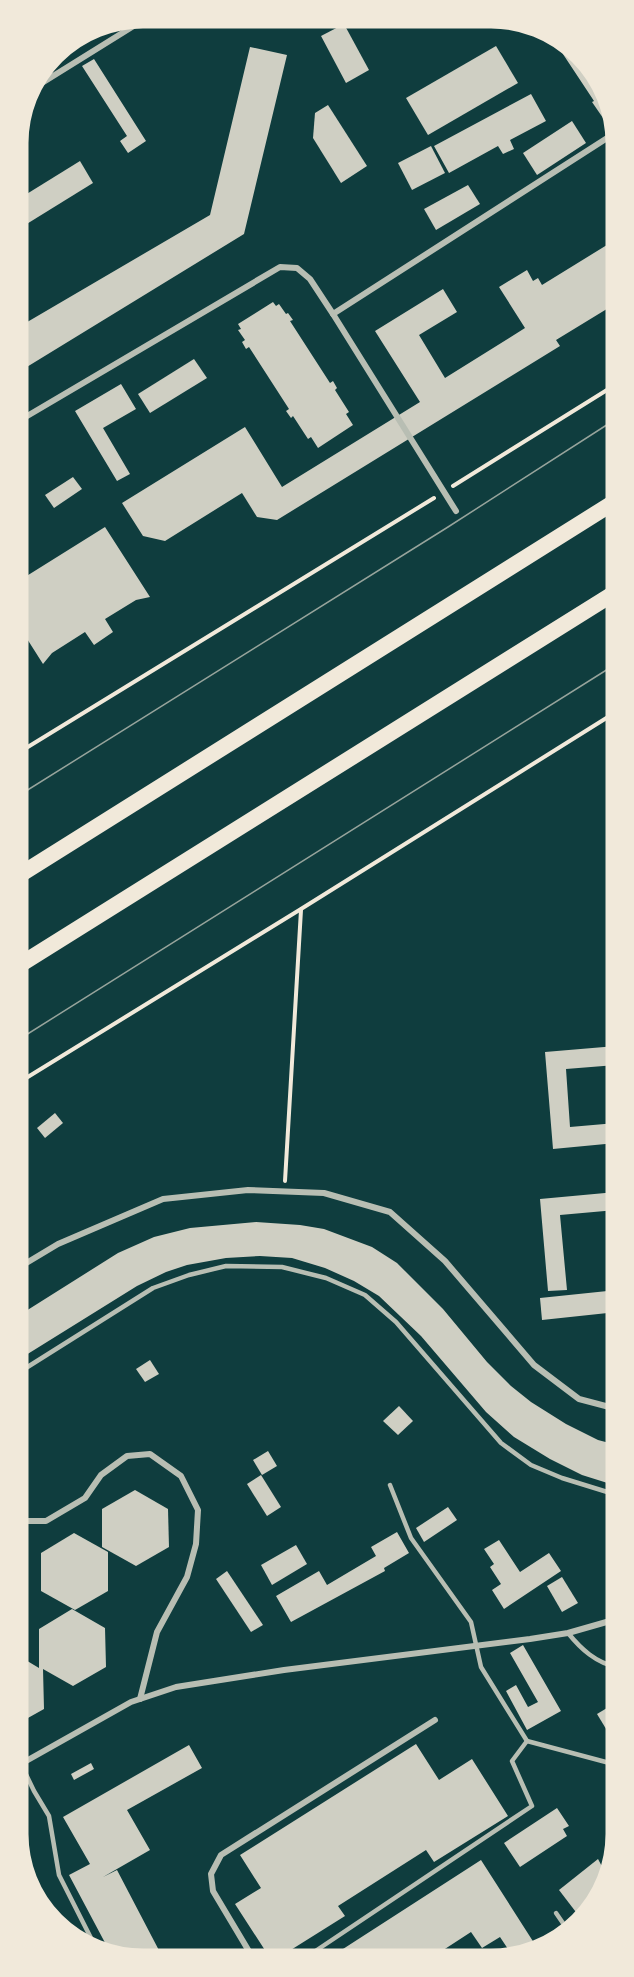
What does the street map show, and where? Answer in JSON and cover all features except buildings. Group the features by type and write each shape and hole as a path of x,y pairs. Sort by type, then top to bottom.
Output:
{"highway":[{"path":"27,870 607,507"},
{"path":"27,960 607,598"}],"street":[{"path":"46,80 129,28"},
{"path":"333,314 607,138"},
{"path":"27,416 280,267 297,268 310,279 333,314 456,511"},
{"path":"27,1263 58,1244 163,1199 248,1190 324,1193 390,1212 445,1261 534,1365 579,1399 607,1406"},
{"path":"27,1522 46,1521 85,1498 101,1475 127,1456 150,1454 181,1476 198,1510 196,1544 187,1577 157,1632 140,1699"},
{"path":"27,1760 131,1702 176,1687 284,1670 568,1633 607,1622"},
{"path":"248,1950 213,1891 210,1874 221,1855 435,1720"}],"lane":[{"path":"27,1366 153,1288 189,1275 226,1266 282,1267 326,1278 365,1295 396,1322 501,1443 531,1465 562,1478 607,1492"},
{"path":"390,1485 411,1538 471,1622 481,1667 527,1741 607,1762"},
{"path":"568,1633 581,1648 607,1665"},
{"path":"317,1950 532,1806 512,1761 527,1741"},
{"path":"27,1778 49,1816 58,1875 90,1937"},
{"path":"556,1913 563,1924"}],"path":[{"path":"27,747 607,390"},
{"path":"27,1077 607,718"},
{"path":"285,1192 301,909"}],"tram line":[{"path":"27,790 607,425"},
{"path":"27,1034 607,670"}]}
